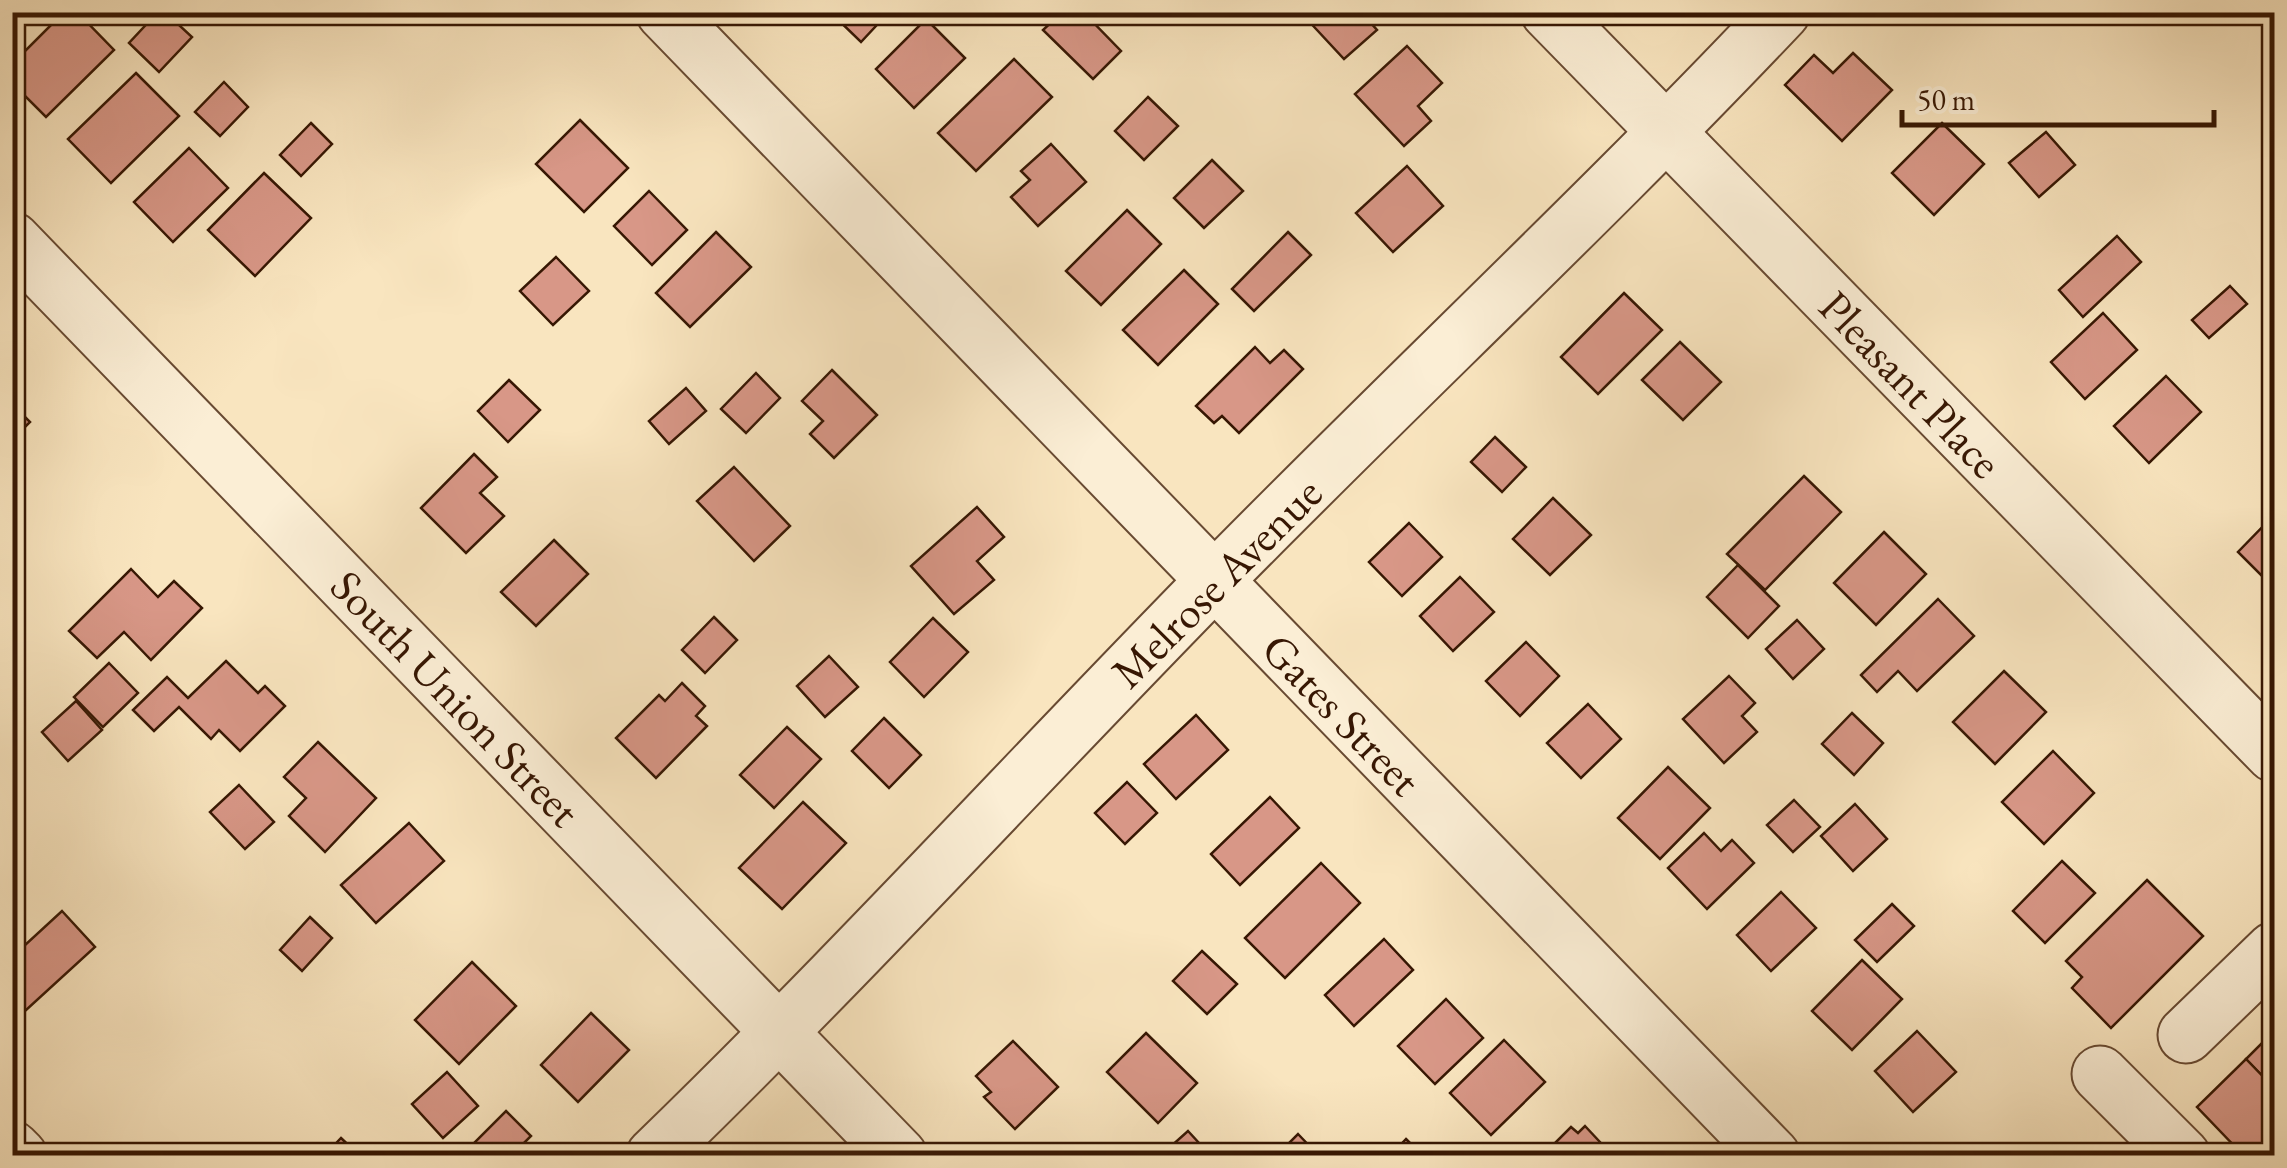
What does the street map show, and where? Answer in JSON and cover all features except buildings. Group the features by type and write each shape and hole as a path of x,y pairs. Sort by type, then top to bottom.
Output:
{"street":[{"name":"Gates Street","path":"664,12 1772,1156"},
{"name":"Pleasant Place","path":"1549,12 2274,754"},
{"name":"Melrose Avenue","path":"654,1156 780,1034 1213,582 1667,134 1782,12"},
{"name":"South Union Street","path":"12,240 899,1156"},
{"path":"2186,1036 2274,950"},
{"path":"2100,1074 2182,1156"},
{"path":"12,1148 19,1156"}]}
